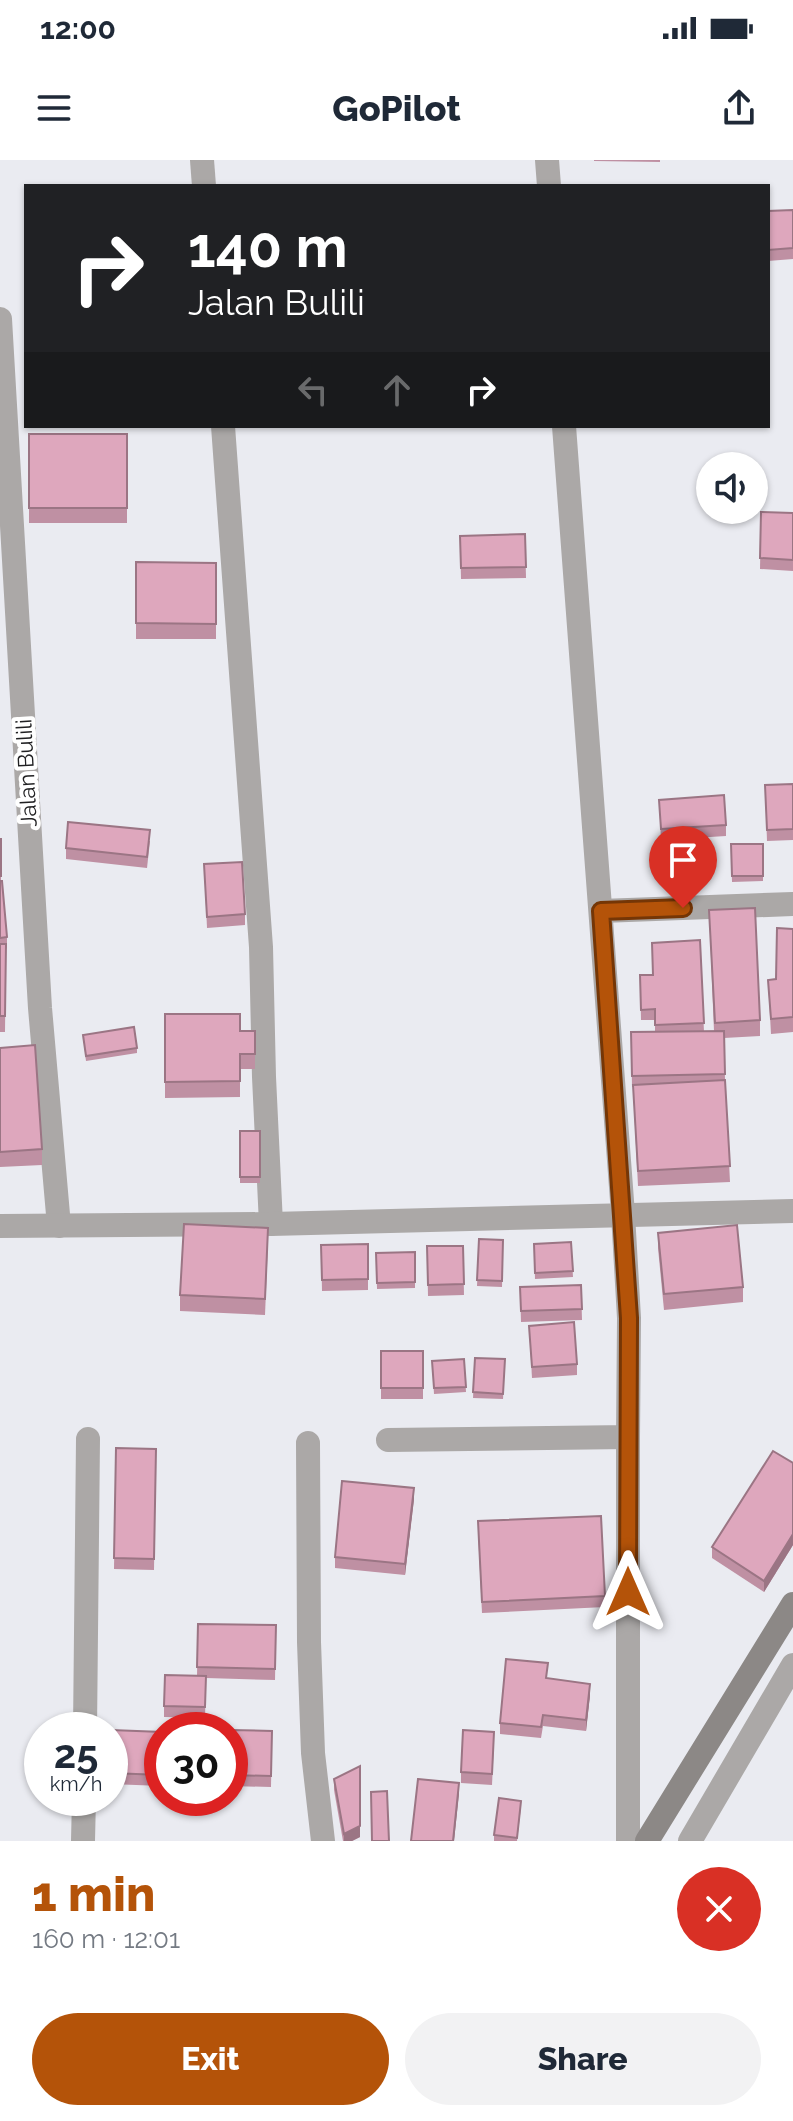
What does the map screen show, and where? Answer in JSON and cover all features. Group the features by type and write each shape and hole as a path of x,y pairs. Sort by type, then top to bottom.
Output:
{"street":[{"path":"202,160 204,184"},
{"path":"547,160 549,184"},
{"name":"Jalan Bulili","path":"0,319 40,1008 59,1226"},
{"path":"223,428 260,932 271,1224"},
{"path":"564,428 629,1318 628,1841"},
{"path":"601,911 793,904"},
{"path":"0,1226 271,1224 793,1211"},
{"path":"388,1440 628,1437"},
{"path":"85,1712 88,1439"},
{"path":"308,1443 312,1737 323,1841"},
{"path":"647,1841 793,1604"},
{"path":"690,1841 793,1665"},
{"path":"83,1841 84,1816"}],"building":[{"path":"793,210 793,248 770,250 770,211"},
{"path":"29,434 127,434 127,508 29,508"},
{"path":"768,512 793,513 793,560 760,558 761,524 768,524"},
{"path":"525,534 526,567 461,568 460,536"},
{"path":"136,562 216,563 216,624 136,623"},
{"path":"793,784 793,829 767,830 765,785"},
{"path":"724,795 726,825 661,829 659,800"},
{"path":"68,822 150,830 147,857 66,848"},
{"path":"731,844 763,844 763,876 732,876"},
{"path":"242,862 245,914 207,917 204,864"},
{"path":"0,881 7,937 0,938"},
{"path":"755,908 760,1020 715,1023 709,910"},
{"path":"777,928 793,929 793,1017 771,1019 768,980 776,979"},
{"path":"700,940 704,1023 655,1025 655,1009 641,1010 640,975 653,975 652,943"},
{"path":"0,944 6,944 5,1016 0,1016"},
{"path":"165,1014 240,1014 240,1031 255,1031 255,1054 240,1054 240,1081 165,1082"},
{"path":"134,1027 137,1048 86,1056 83,1035"},
{"path":"724,1031 725,1074 632,1076 631,1032"},
{"path":"35,1045 42,1149 0,1152 0,1048"},
{"path":"725,1080 730,1166 638,1171 633,1085"},
{"path":"240,1131 260,1131 260,1177 240,1177"},
{"path":"184,1224 268,1228 265,1299 180,1295"},
{"path":"737,1225 743,1287 664,1294 658,1233"},
{"path":"479,1239 503,1240 502,1281 477,1280"},
{"path":"571,1242 573,1271 535,1273 534,1244"},
{"path":"368,1244 368,1279 322,1280 321,1245"},
{"path":"427,1246 463,1246 464,1284 428,1285"},
{"path":"415,1252 415,1282 377,1283 376,1253"},
{"path":"581,1285 582,1309 521,1311 520,1287"},
{"path":"574,1322 577,1364 532,1367 529,1326"},
{"path":"381,1351 423,1351 423,1388 381,1388"},
{"path":"475,1358 505,1359 503,1394 473,1392"},
{"path":"464,1359 466,1387 434,1388 432,1361"},
{"path":"116,1448 156,1449 154,1559 114,1558"},
{"path":"773,1451 793,1463 793,1534 764,1581 712,1547"},
{"path":"342,1481 414,1488 405,1564 335,1557"},
{"path":"601,1516 605,1596 482,1602 478,1521"},
{"path":"198,1624 276,1625 275,1669 197,1667"},
{"path":"506,1659 548,1663 546,1678 590,1684 586,1720 543,1715 541,1727 500,1723"},
{"path":"165,1675 206,1676 205,1707 164,1706"},
{"path":"248,1730 272,1731 271,1776 248,1775"},
{"path":"463,1730 494,1732 492,1774 461,1772"},
{"path":"128,1731 144,1731 144,1774 128,1774"},
{"path":"360,1766 360,1826 344,1834 334,1779"},
{"path":"418,1779 459,1783 453,1841 411,1841"},
{"path":"387,1791 389,1841 372,1841 371,1792"},
{"path":"499,1798 521,1801 517,1838 494,1835"}],"route":[{"path":"628,1592 629,1318 601,911 683,908"}]}
